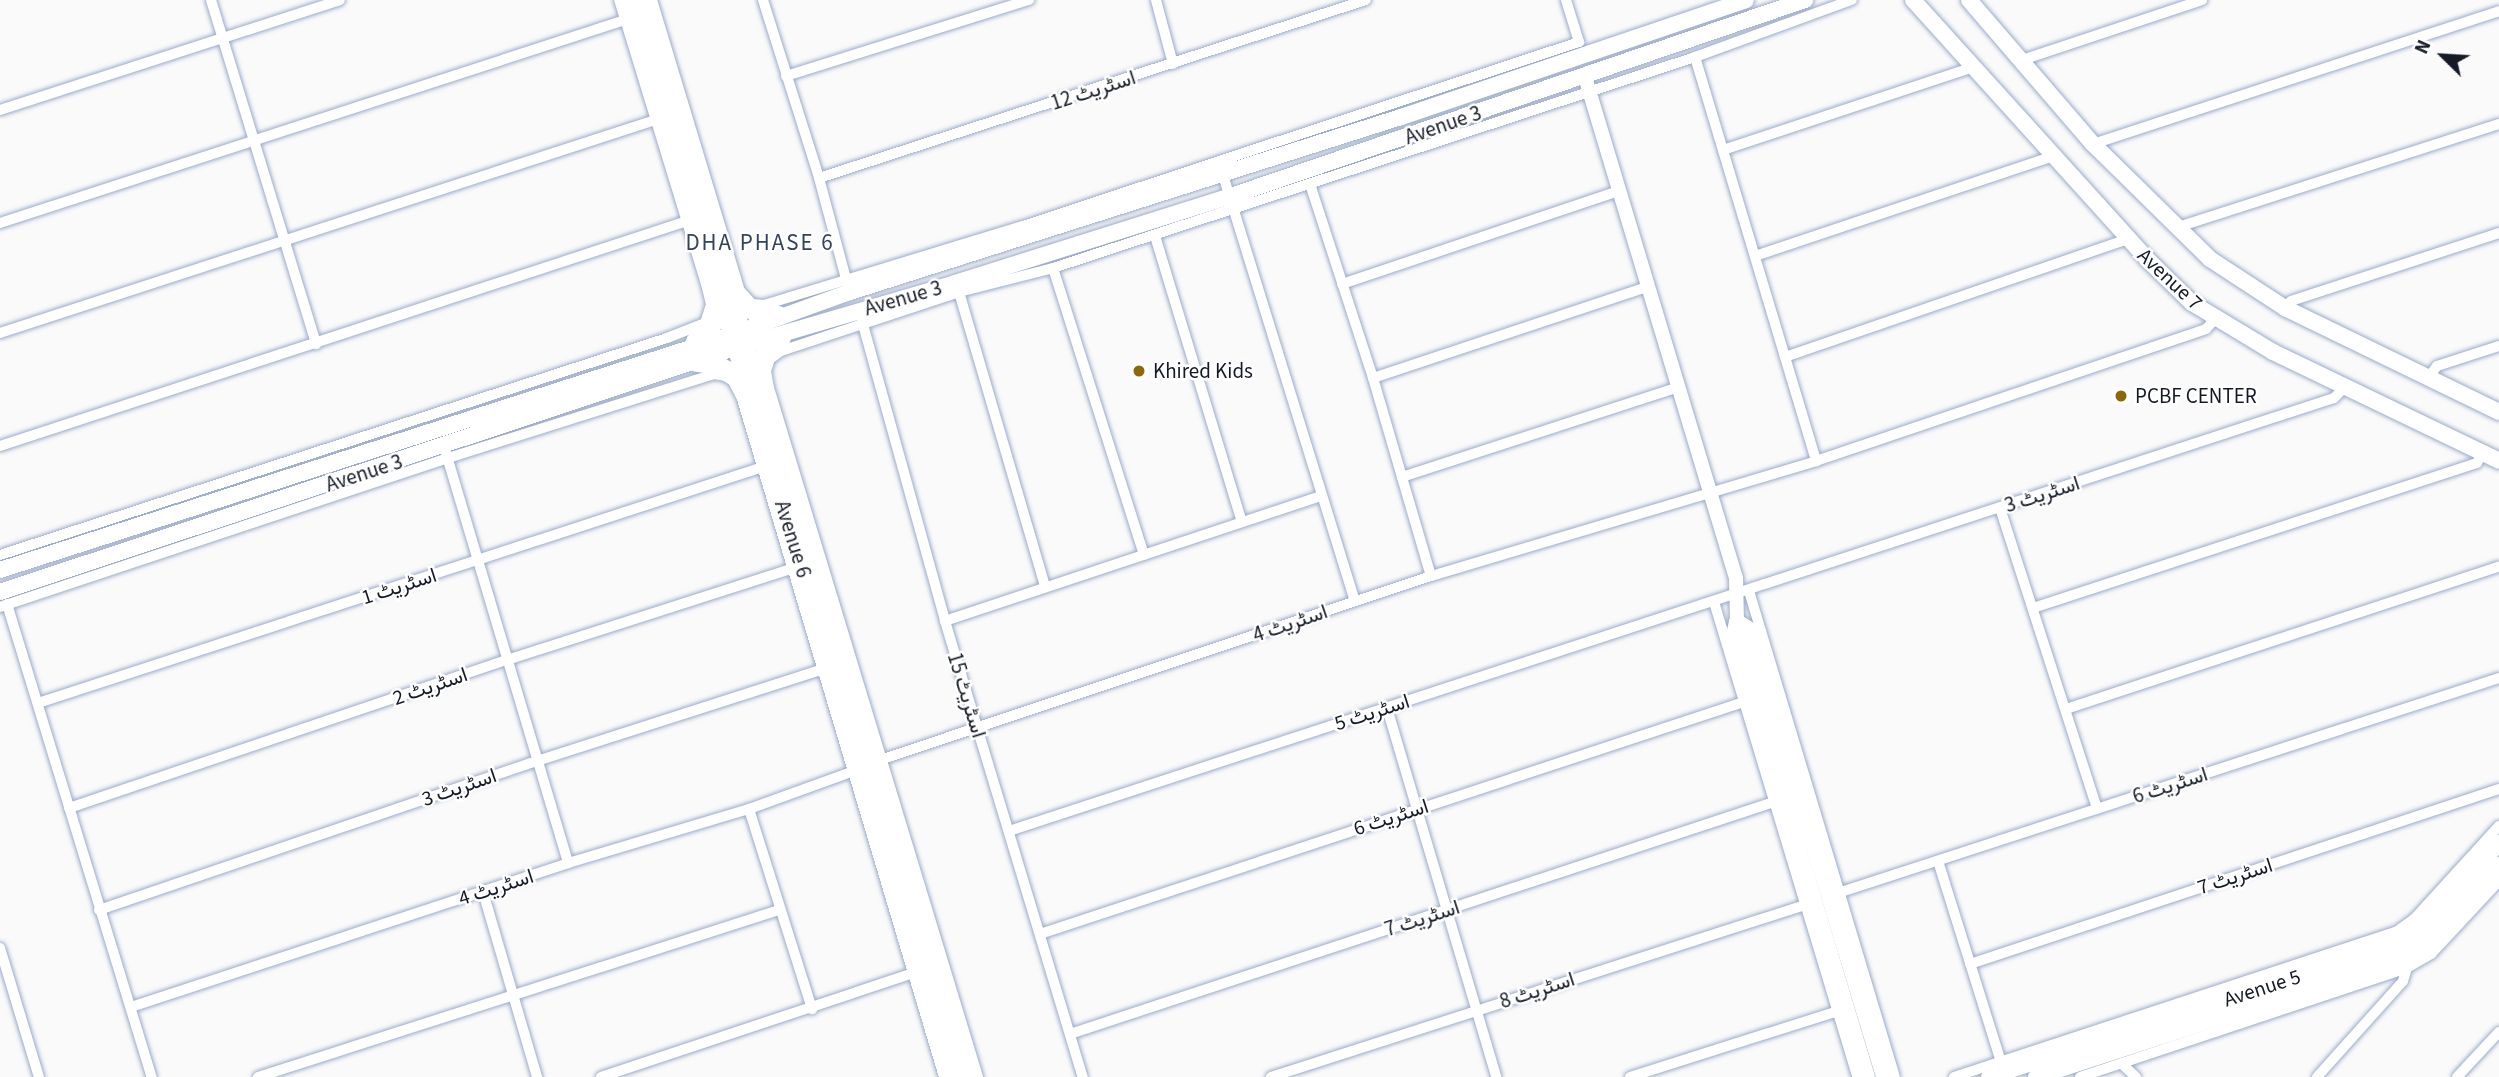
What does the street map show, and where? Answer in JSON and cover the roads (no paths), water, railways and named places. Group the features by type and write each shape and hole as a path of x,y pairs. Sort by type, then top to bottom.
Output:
{"main road":[{"name":"Avenue 6","path":"630,0 721,278"},
{"name":"Avenue 6","path":"643,0 727,302 867,766 956,1077"},
{"name":"Avenue 3","path":"739,339 848,285 1223,175 1746,0"},
{"name":"Avenue 3","path":"0,570 677,351 739,339 791,333 861,318 1230,204 1587,84 1805,0"},
{"name":"Avenue 7","path":"1913,0 2128,239 2192,303 2215,319 2344,388 2499,461"},
{"name":"Avenue 7","path":"1969,0 2093,144 2230,275 2285,308 2499,412"},
{"path":"677,351 714,325 727,302 754,313 786,314"},
{"path":"677,351 750,376 763,355 791,333"},
{"name":"Avenue 3","path":"2,601 446,452 677,351"},
{"path":"1867,1077 1842,1010 1734,635 1737,622 1748,629 1829,873 1884,1077"},
{"name":"Avenue 6","path":"867,766 967,1077"},
{"name":"Avenue 5","path":"1989,1077 2398,943 2421,927 2499,843"},
{"name":"Avenue 5","path":"2036,1077 2405,957 2431,938 2499,865"}],"street":[{"path":"211,0 316,344"},
{"path":"0,110 340,0"},
{"path":"619,0 687,221 721,278 758,305 848,285 1579,43 1566,0"},
{"path":"0,555 677,351 709,317 721,278 652,0"},
{"path":"763,0 819,178 848,285"},
{"path":"786,76 1029,0"},
{"path":"1156,0 1173,64"},
{"name":"اسٹریٹ 12","path":"819,178 1366,0"},
{"path":"2022,60 2202,0"},
{"path":"978,1077 867,766 821,670 760,468 756,394 767,364 775,354 861,318 1054,268 1155,236 1230,204 1310,184 1587,84 1695,57 1846,1"},
{"path":"2093,144 2499,11"},
{"path":"0,223 625,20"},
{"path":"1695,57 1816,461"},
{"path":"1723,150 1974,67"},
{"path":"1587,84 1829,873 1841,892 1895,1077"},
{"path":"0,333 285,243 655,120"},
{"path":"2178,227 2499,124"},
{"path":"1755,256 2054,156"},
{"path":"1223,175 1355,601"},
{"path":"1310,184 1373,378 1431,576"},
{"path":"1342,284 1618,191"},
{"path":"0,446 687,221"},
{"path":"2285,308 2291,301 2499,233"},
{"path":"1155,236 1242,522"},
{"path":"1785,357 2128,239"},
{"path":"1054,268 1144,555"},
{"path":"1373,378 1649,286"},
{"path":"959,292 1045,587"},
{"name":"اسٹریٹ 15","path":"861,318 945,621 1083,1077"},
{"path":"1711,491 1816,461 2206,329 2215,319"},
{"path":"2428,377 2437,366 2499,346"},
{"path":"568,863 446,452 714,374 756,394"},
{"path":"1402,477 1679,387"},
{"name":"اسٹریٹ 3","path":"1743,593 2334,398 2344,388"},
{"path":"2033,607 2477,463 2482,453"},
{"name":"اسٹریٹ 1","path":"38,703 760,468"},
{"name":"اسٹریٹ 4","path":"131,1007 568,863 749,809 867,766 1431,576 1711,491"},
{"path":"945,621 1321,496"},
{"path":"2000,508 2097,809"},
{"path":"2066,709 2499,567"},
{"name":"اسٹریٹ 2","path":"69,808 507,660 791,569"},
{"path":"1737,622 1743,593"},
{"name":"اسٹریٹ 5","path":"1009,831 1743,593"},
{"path":"2,601 38,703 152,1077"},
{"path":"1714,602 1805,905 1842,1010 1857,1077"},
{"name":"اسٹریٹ 3","path":"99,910 537,761 821,670"},
{"name":"اسٹریٹ 6","path":"1841,892 2499,678"},
{"name":"اسٹریٹ 6","path":"1040,934 1744,702"},
{"path":"1387,708 1496,1077"},
{"path":"867,766 914,973 943,1077"},
{"name":"اسٹریٹ 7","path":"1970,964 2499,789"},
{"name":"اسٹریٹ 7","path":"1070,1034 1774,802"},
{"path":"749,809 812,1009"},
{"path":"1954,1077 2396,932 2414,919 2499,826"},
{"path":"1938,861 2001,1062"},
{"path":"2080,1077 2106,1073 2122,1063 2407,968 2431,954 2499,881"},
{"path":"483,892 537,1077"},
{"name":"اسٹریٹ 8","path":"1271,1077 1805,905"},
{"path":"258,1077 779,911"},
{"path":"0,948 39,1077"},
{"path":"2317,1077 2403,981 2407,968"},
{"path":"601,1077 914,973"},
{"path":"1630,1077 1842,1010"},
{"path":"2457,1077 2499,1032"},
{"path":"2122,1063 2136,1077"}],"place":[{"name":"Khired Kids","path":"1139,371"},
{"name":"PCBF CENTER","path":"2121,396"}],"district":[{"name":"DHA PHASE 6","path":"760,243"}]}
